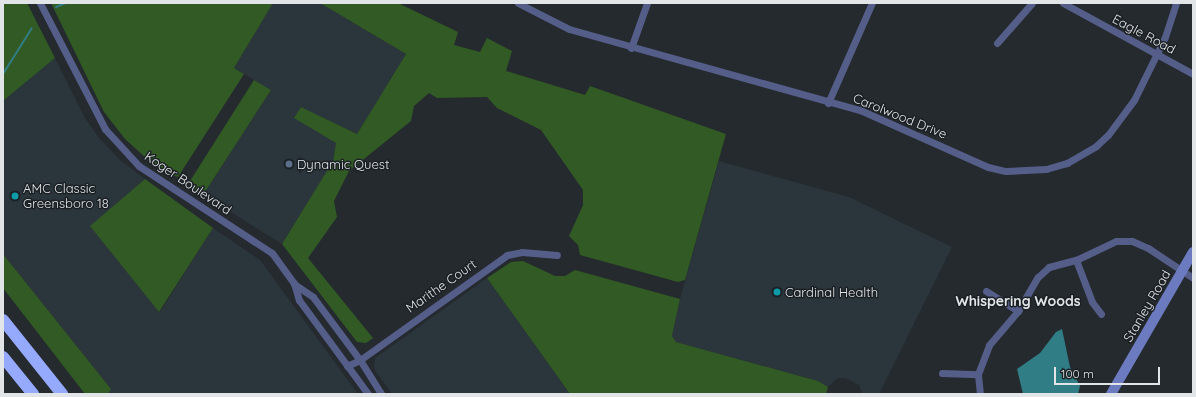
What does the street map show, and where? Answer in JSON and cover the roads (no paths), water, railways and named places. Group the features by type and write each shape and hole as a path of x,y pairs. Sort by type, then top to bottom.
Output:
{"highway":[{"path":"3,320 62,394"},
{"path":"3,357 33,394"}],"street":[{"name":"Koger Boulevard","path":"40,3 91,105 106,129 125,151 139,166 272,254 294,283 313,297 360,360 381,394"},
{"name":"Carolwood Drive","path":"518,3 569,29 631,48 828,103 860,110 988,166 1006,171 1046,169 1067,163 1083,155 1108,135 1134,100 1170,24 1176,3"},
{"path":"631,48 648,3"},
{"path":"828,103 872,3"},
{"path":"997,43 1032,3"},
{"name":"Eagle Road","path":"1063,3 1087,18 1193,74"},
{"path":"980,394 978,374 989,346 1018,310 1038,277 1049,268 1076,260 1116,241 1132,241 1148,248 1193,278"},
{"name":"Marithe Court","path":"347,366 360,360 506,255 522,252 557,255"},
{"name":"Stanley Road","path":"1112,394 1193,252"},
{"path":"1076,260 1092,302 1101,314"},
{"name":"Koger Boulevard","path":"294,283 299,300 368,394"},
{"path":"986,291 1018,310"},
{"path":"942,373 978,374"}],"water":[{"path":"1062,329 1070,367 1080,386 1078,394 1023,394 1017,369 1040,353 1056,332"}],"waterway":[{"path":"56,7 66,3"},
{"path":"3,74 32,28"}],"place":[{"name":"Dynamic Quest","path":"289,164"},
{"name":"AMC Classic Greensboro 18","path":"15,196"},
{"name":"Cardinal Health","path":"777,292"}],"district":[{"name":"Whispering Woods","path":"1018,301"}]}
